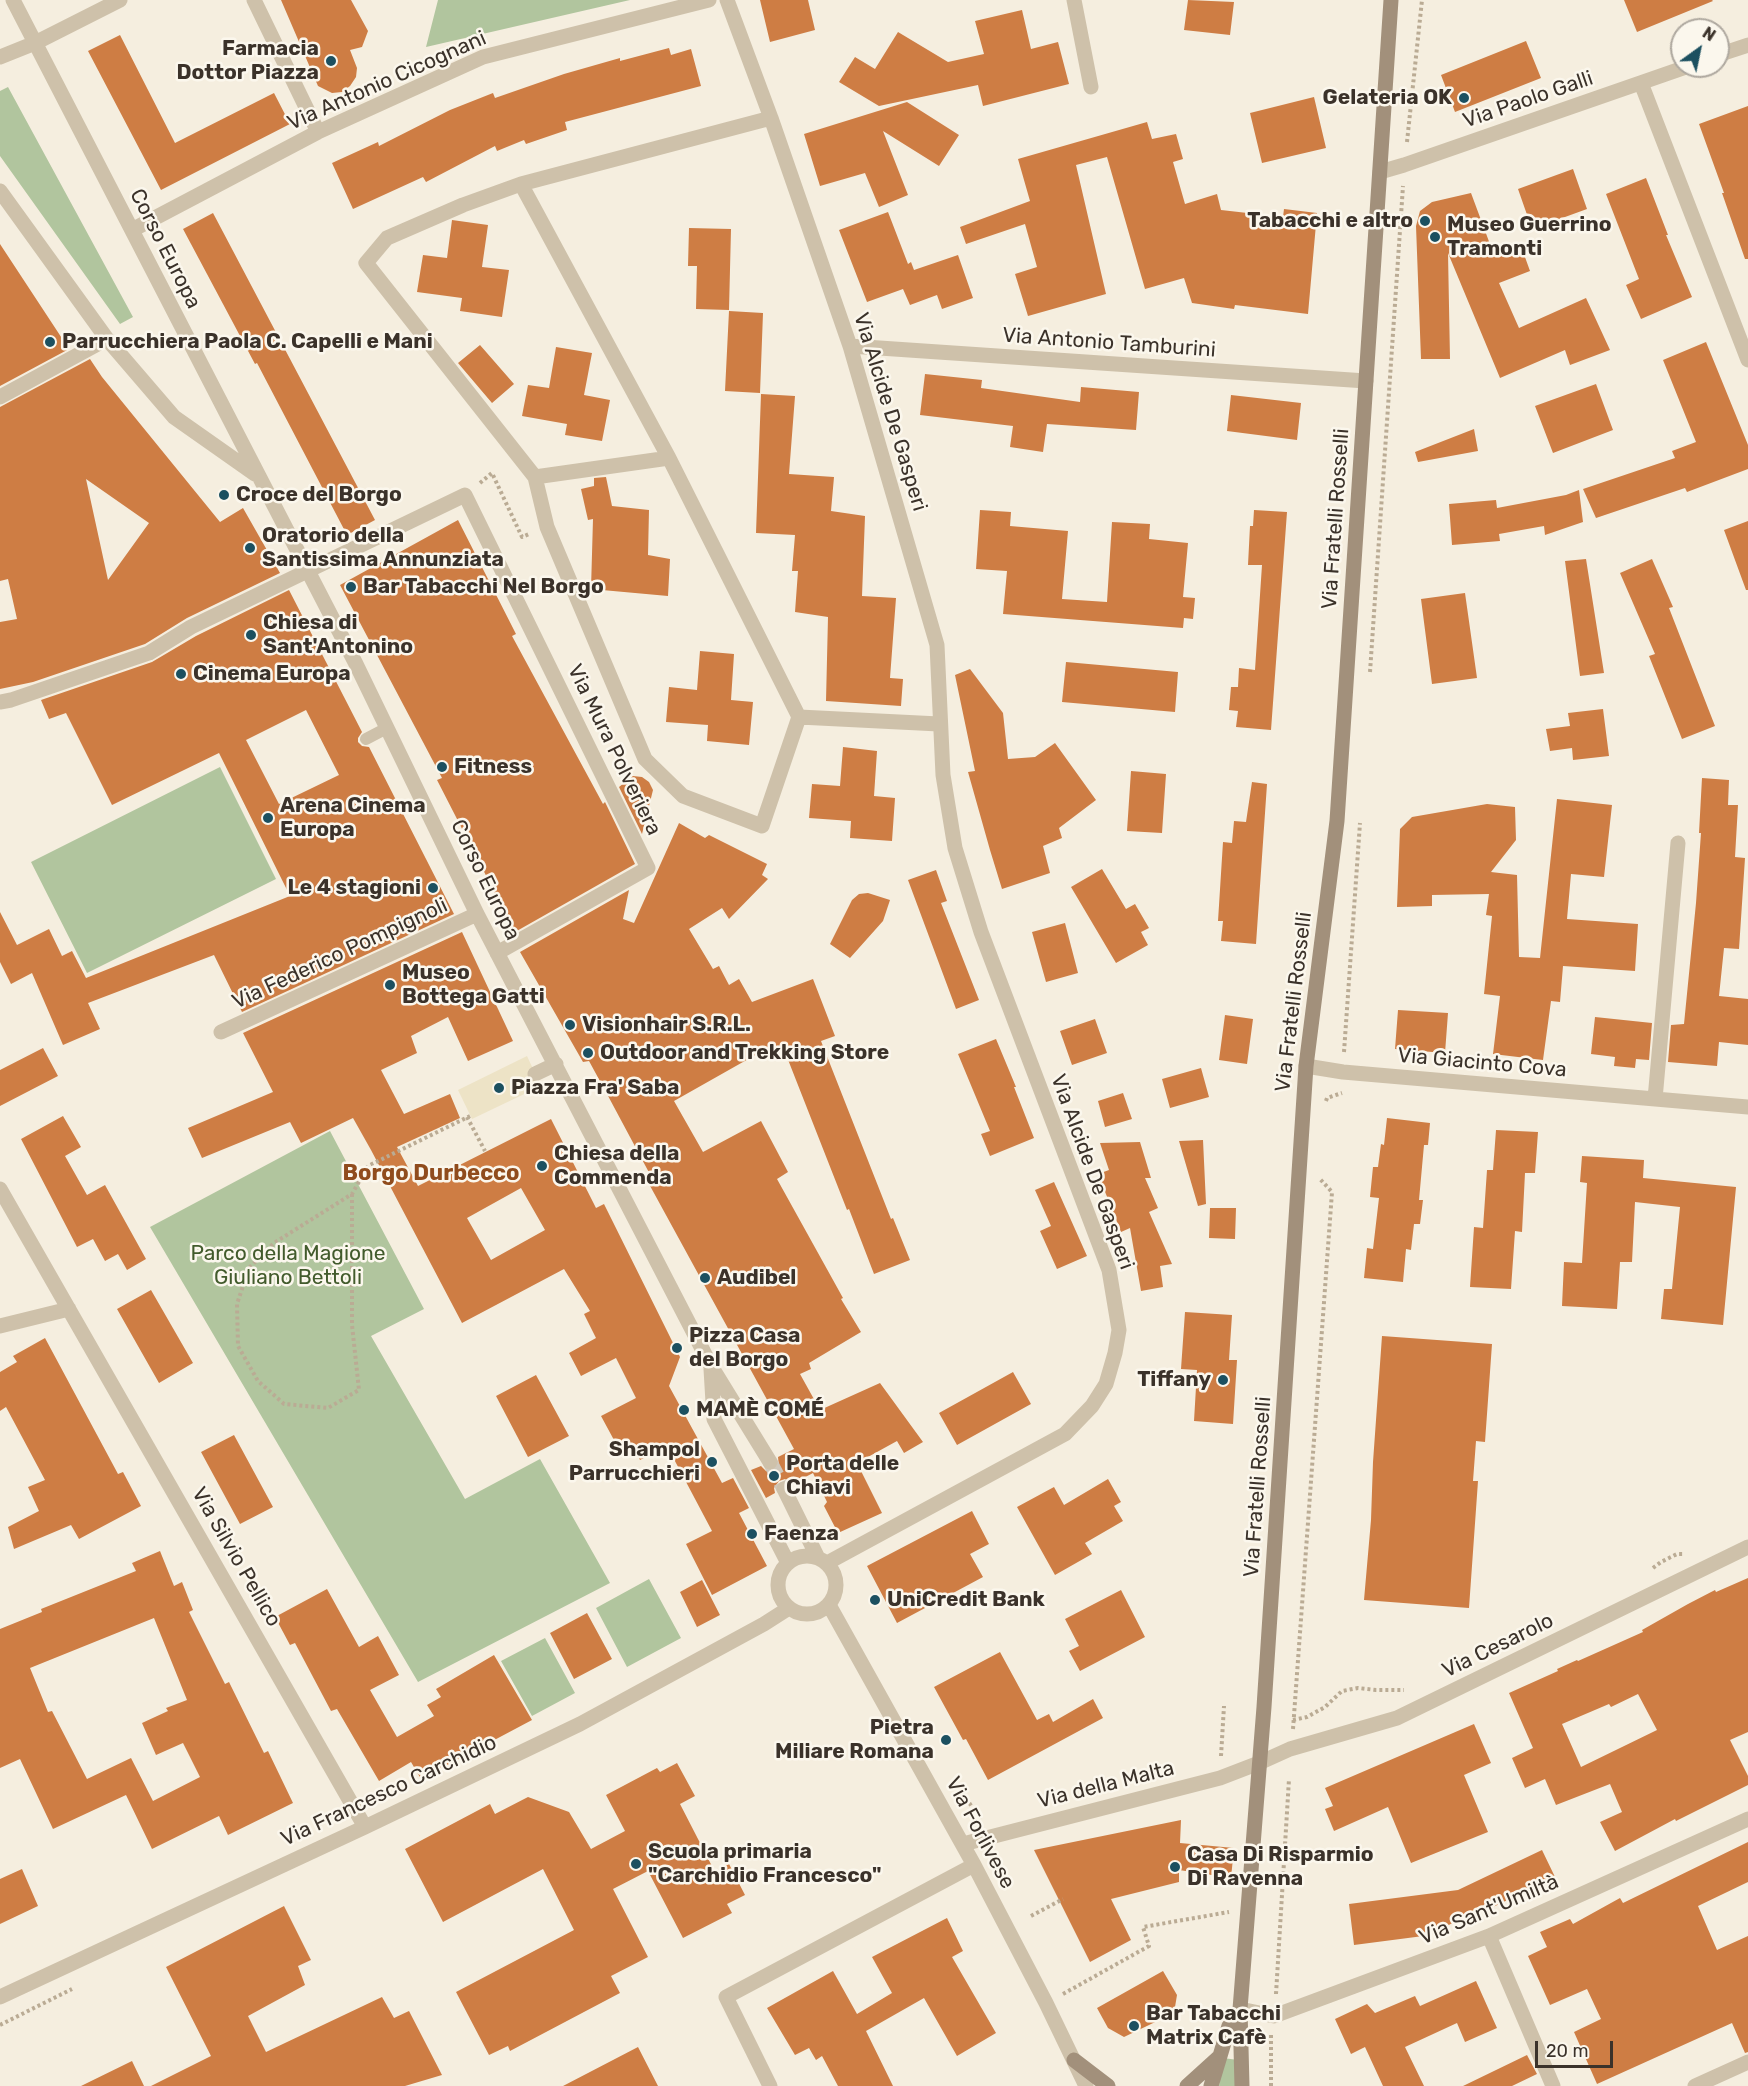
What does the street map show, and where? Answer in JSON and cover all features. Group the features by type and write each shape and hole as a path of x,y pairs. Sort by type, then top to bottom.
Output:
{"main road":[{"name":"Via Fratelli Rosselli","path":"1242,2086 1240,2009 1283,1427 1306,1066 1337,821 1390,0"},
{"name":"Via Fratelli Rosselli","path":"1211,2086 1229,2026 1240,2009"},
{"path":"1187,2086 1219,2057"},
{"path":"1074,2060 1108,2086"}],"street":[{"name":"Corso Europa","path":"13,0 308,570 497,953 711,1366 770,1462"},
{"path":"0,57 34,43 120,0"},
{"path":"254,0 318,132"},
{"name":"Via Antonio Cicognani","path":"132,230 318,132 483,57 709,0"},
{"name":"Via Alcide De Gasperi","path":"727,0 771,118 850,346 937,645 943,775 955,848 981,932 1109,1270 1119,1330 1106,1384 1092,1406 1065,1434 823,1561"},
{"path":"1074,0 1091,87"},
{"path":"1730,52 1748,45"},
{"name":"Via Paolo Galli","path":"1380,172 1670,73"},
{"path":"1641,83 1748,360"},
{"path":"521,184 669,458 800,717 762,826 683,796 645,759 547,527 534,477 366,263 387,238 463,205 521,184 771,118"},
{"name":"Corso Europa","path":"0,191 107,339 174,417 258,476"},
{"path":"0,397 107,339"},
{"name":"Via Antonio Tamburini","path":"850,346 1366,381"},
{"path":"534,477 669,458"},
{"name":"Via Mura Polveriera","path":"308,570 465,495 648,868 497,953"},
{"path":"0,702 149,653 191,627 308,570"},
{"path":"800,717 939,724"},
{"path":"1654,1099 1678,843"},
{"name":"Via Federico Pompignoli","path":"221,1032 477,914"},
{"path":"536,1074 556,1064"},
{"name":"Via Giacinto Cova","path":"1306,1066 1343,1072 1748,1107"},
{"name":"Via Silvio Pellico","path":"0,1189 365,1827"},
{"path":"0,1326 69,1309"},
{"name":"Corso Europa","path":"711,1366 714,1419 788,1563"},
{"path":"784,1489 823,1561 836,1579 834,1597 823,1611 805,1615 789,1608 779,1594 778,1586 782,1569 802,1556 823,1561"},
{"name":"Via Cesarolo","path":"1259,1763 1290,1749 1397,1718 1748,1548"},
{"name":"Via Forlivese","path":"830,1605 963,1844 1046,2003 1086,2086"},
{"name":"Via Francesco Carchidio","path":"0,1997 580,1724 764,1624 789,1608"},
{"name":"Via della Malta","path":"963,1844 1220,1778 1259,1763"},
{"name":"Via Sant'Umiltà","path":"1240,2009 1274,2016 1488,1935 1748,1819"},
{"path":"770,2086 726,1997 974,1865"},
{"path":"1488,1935 1553,2086"},
{"path":"1695,2086 1748,2062"}],"lane":[{"path":"366,739 387,728"}],"path":[{"path":"1410,117 1422,0"},
{"path":"1387,425 1402,200"},
{"path":"493,477 522,537"},
{"path":"1325,1109 1327,1098 1342,1094"},
{"path":"352,1194 352,1325 359,1390 328,1408 284,1404 258,1381 238,1346 237,1304 249,1268 274,1243 352,1194 368,1166 468,1117 485,1151"},
{"path":"1292,1730 1332,1192 1317,1175"},
{"path":"1293,1720 1307,1717 1325,1707 1342,1691 1358,1688 1402,1691 1412,1686"},
{"path":"1284,1709 1294,1708"},
{"path":"1276,2001 1288,1779"},
{"path":"966,1798 980,1820"},
{"path":"1031,1916 1064,1899"},
{"path":"1046,2003 1149,1946 1143,1927 1248,1909"},
{"path":"1271,2039 1271,2086"},
{"path":"1262,2052 1270,2053"}],"green space":[{"path":"438,0 630,0 426,47"},
{"path":"8,87 133,317 120,324 0,156 0,91"},
{"path":"220,767 276,879 87,973 31,862"},
{"name":"Parco della Magione Giuliano Bettoli","path":"330,1131 424,1309 371,1336 465,1499 540,1459 610,1583 418,1682 150,1227"},
{"path":"649,1579 681,1638 627,1667 596,1608"},
{"path":"545,1638 575,1693 532,1716 501,1661"},
{"path":"1223,2058 1238,2060 1236,2086 1219,2086"}],"shaded area":[{"name":"Piazza Fra' Saba","path":"527,1056 541,1086 472,1119 458,1090"}],"building":[{"path":"281,0 351,0 368,31 362,47 350,50 357,68 356,77 342,92 332,93 318,86"},
{"path":"760,0 808,0 815,30 770,42"},
{"path":"1188,0 1234,2 1230,35 1184,30"},
{"path":"1624,0 1713,1 1670,18 1637,32"},
{"path":"1022,10 1031,49 1058,42 1069,84 983,106 978,85 879,106 839,82 855,57 875,69 898,32 948,62 984,54 975,21"},
{"path":"120,35 175,143 274,93 290,124 161,190 88,51"},
{"path":"1526,41 1541,78 1455,112 1441,75"},
{"path":"669,48 671,55 691,49 701,86 565,122 567,130 526,144 524,140 497,151 495,146 426,182 423,177 353,209 332,163 378,142 379,146 450,110 493,93 495,98 564,74 620,58 620,61"},
{"path":"1314,97 1326,148 1262,163 1250,113"},
{"path":"907,102 959,135 939,166 883,131 908,195 879,207 865,173 820,186 804,134"},
{"path":"1748,106 1748,259 1745,259 1699,124"},
{"path":"1147,122 1152,139 1176,134 1183,159 1173,162 1185,204 1217,194 1221,210 1283,217 1284,209 1317,213 1308,314 1235,305 1234,309 1192,303 1184,278 1145,289 1107,157 1076,165 1106,294 1028,316 1015,274 1037,267 1025,224 966,244 960,227 1030,201 1018,159"},
{"path":"1573,169 1587,209 1532,229 1518,189"},
{"path":"1646,178 1668,235 1666,235 1692,297 1641,319 1626,285 1639,279 1606,194"},
{"path":"1471,193 1494,255 1521,246 1530,271 1499,283 1519,328 1586,298 1610,350 1570,365 1565,350 1500,378 1448,253 1450,359 1421,359 1416,226 1420,211 1432,202"},
{"path":"888,212 908,264 911,262 914,270 958,255 973,298 942,309 937,295 910,305 903,289 867,302 839,230"},
{"path":"213,213 375,520 347,535 257,363 255,364 183,229"},
{"path":"452,220 488,225 482,267 509,270 502,317 460,311 462,298 417,292 423,255 447,258"},
{"path":"689,228 731,229 729,310 696,309 697,266 688,266"},
{"path":"0,244 69,349 0,386"},
{"path":"729,311 763,313 760,393 725,391"},
{"path":"1706,342 1748,445 1748,469 1687,492 1685,488 1596,518 1583,489 1675,458 1672,451 1696,442 1663,360"},
{"path":"480,345 514,384 492,403 458,363"},
{"path":"556,347 592,353 584,395 610,400 602,441 565,435 567,424 522,416 528,385 549,388"},
{"path":"90,359 102,377 220,522 243,508 280,573 187,618 145,644 33,682 0,689 0,622 17,619 8,579 0,581 0,407","holes":["86,479 149,523 108,580"]},
{"path":"925,374 982,380 981,388 1080,402 1081,387 1139,392 1136,430 1047,424 1043,452 1010,447 1013,426 920,415"},
{"path":"1596,384 1613,430 1553,453 1535,406"},
{"path":"761,394 795,396 789,474 834,477 831,511 865,516 862,596 896,598 890,678 903,679 901,706 826,701 828,617 795,612 798,571 792,571 795,535 756,533"},
{"path":"1231,395 1301,403 1297,440 1227,431"},
{"path":"1474,429 1478,451 1418,462 1415,452"},
{"path":"606,477 612,506 649,510 648,555 670,559 668,596 591,589 593,519 588,520 581,489 594,486 594,478"},
{"path":"1579,490 1583,522 1545,535 1544,526 1499,534 1500,541 1452,545 1449,504 1496,500 1497,508 1566,495"},
{"path":"980,510 1011,512 1010,526 1068,531 1062,599 1107,602 1112,522 1150,524 1149,539 1188,543 1183,597 1195,598 1193,619 1184,618 1183,628 1003,614 1007,571 976,569"},
{"path":"1254,510 1287,512 1271,730 1236,727 1238,711 1229,710 1231,687 1238,687 1239,668 1255,670 1262,565 1248,565 1250,526 1253,526"},
{"path":"458,520 516,634 512,636 603,804 605,802 635,864 515,932 437,780 442,778 340,585"},
{"path":"1748,521 1748,590 1746,590 1724,530"},
{"path":"1586,559 1604,673 1580,676 1565,561"},
{"path":"1652,559 1673,607 1669,608 1715,726 1682,739 1649,656 1655,654 1620,573"},
{"path":"289,590 362,732 358,742 362,746 369,747 454,914 242,1012 214,955 88,1003 100,1029 63,1045 32,973 11,984 0,962 0,912 17,945 49,929 62,956 72,951 86,978 290,896 219,753 112,805 66,713 49,719 41,700 152,662 196,636","holes":["306,710 339,775 279,804 246,740"]},
{"path":"1465,593 1477,678 1432,684 1421,599"},
{"path":"700,651 734,654 731,700 753,702 749,745 707,741 708,725 666,722 669,687 697,690"},
{"path":"1066,662 1178,672 1175,712 1062,702"},
{"path":"970,669 1003,713 1008,759 1035,757 1055,743 1096,800 1059,828 1062,838 1043,846 1050,873 1002,889 968,772 975,771 955,675"},
{"path":"1603,709 1609,756 1573,760 1572,748 1550,751 1546,729 1570,726 1568,713"},
{"path":"843,747 877,751 874,796 895,798 892,841 850,838 851,821 809,818 812,784 840,786"},
{"path":"1131,771 1166,774 1162,833 1127,831"},
{"path":"633,776 642,777 649,782 653,790 642,834 619,787"},
{"path":"1702,778 1729,780 1728,805 1738,805 1735,857 1745,858 1739,949 1724,948 1719,996 1748,999 1748,1045 1719,1042 1717,1066 1668,1062 1671,1025 1684,1024 1696,903"},
{"path":"1252,782 1267,784 1256,944 1221,941 1223,921 1218,921 1223,842 1232,843 1234,821 1246,822"},
{"path":"1557,799 1612,805 1604,877 1571,874 1567,919 1638,924 1635,971 1563,966 1560,1002 1551,1001 1543,1060 1493,1054 1500,996 1484,994 1492,916 1486,915 1489,894 1432,895 1432,906 1397,907 1400,829 1412,817 1487,804 1515,807 1516,840 1491,872 1517,875 1519,957 1540,958"},
{"path":"679,823 705,838 709,835 767,864 762,875 768,879 729,919 722,908 689,929 713,969 719,966 729,985 739,979 752,1002 813,979 835,1036 821,1041 891,1219 893,1218 910,1260 874,1274 785,1052 771,1059 766,1049 674,1101 703,1152 761,1121 788,1172 777,1179 861,1332 809,1363 811,1369 800,1374 820,1410 880,1383 923,1442 904,1453 897,1441 857,1463 882,1513 838,1533 824,1506 827,1502 813,1473 792,1484 785,1479 779,1481 774,1488 775,1493 766,1498 751,1470 761,1466 766,1471 775,1471 779,1466 778,1457 794,1449 649,1184 653,1180 589,1061 583,1062 520,952 629,890 623,919 634,923"},
{"path":"1102,869 1126,909 1135,904 1149,928 1141,932 1148,945 1116,963 1071,887"},
{"path":"936,870 947,901 941,903 979,1000 956,1009 908,880"},
{"path":"868,893 890,900 883,921 850,958 830,944 852,900 859,894"},
{"path":"1065,923 1078,973 1046,982 1032,932"},
{"path":"462,932 513,1041 468,1061 448,1017 411,1036 417,1053 381,1070 404,1114 450,1094 460,1118 397,1147 418,1186 551,1119 596,1208 604,1204 680,1357 669,1386 722,1483 733,1478 749,1508 739,1513 767,1566 712,1595 686,1544 712,1531 667,1446 640,1460 633,1447 621,1453 601,1416 636,1398 616,1358 581,1376 569,1353 596,1338 584,1314 590,1311 564,1269 462,1323 353,1118 301,1143 290,1122 202,1158 188,1128 273,1092 243,1033","holes":["521,1188 545,1230 491,1260 467,1218"]},
{"path":"1398,1010 1448,1013 1445,1053 1395,1049"},
{"path":"1225,1015 1253,1019 1247,1064 1219,1060"},
{"path":"1595,1017 1652,1023 1649,1060 1636,1059 1635,1068 1614,1066 1615,1057 1591,1054"},
{"path":"1095,1019 1107,1053 1072,1065 1060,1031"},
{"path":"996,1039 1034,1138 990,1156 981,1134 990,1131 958,1054"},
{"path":"43,1048 58,1076 0,1106 0,1070"},
{"path":"1201,1068 1209,1097 1170,1108 1162,1079"},
{"path":"1123,1093 1132,1119 1105,1127 1098,1101"},
{"path":"63,1116 81,1147 65,1156 87,1195 105,1185 146,1259 127,1270 118,1254 105,1261 93,1239 77,1247 21,1139"},
{"path":"1387,1118 1430,1123 1428,1145 1424,1145 1419,1200 1423,1200 1420,1224 1414,1224 1411,1250 1406,1249 1403,1282 1364,1278 1367,1248 1373,1249 1379,1198 1370,1197 1373,1167 1378,1167 1381,1144 1384,1145"},
{"path":"1496,1130 1538,1132 1535,1173 1525,1173 1522,1232 1515,1231 1511,1289 1470,1287 1474,1227 1483,1228 1487,1170 1493,1170"},
{"path":"1203,1140 1206,1204 1198,1206 1179,1141"},
{"path":"1140,1142 1151,1178 1145,1178 1158,1208 1149,1212 1172,1264 1160,1266 1163,1287 1141,1291 1130,1228 1121,1232 1098,1174 1109,1170 1100,1143"},
{"path":"1582,1156 1644,1160 1643,1178 1736,1187 1723,1325 1661,1319 1664,1289 1672,1289 1680,1207 1635,1202 1632,1262 1620,1262 1617,1309 1562,1306 1564,1262 1582,1263 1587,1183 1580,1182"},
{"path":"1054,1182 1087,1256 1057,1269 1040,1231 1051,1226 1035,1190"},
{"path":"1210,1208 1236,1208 1235,1239 1209,1238"},
{"path":"151,1290 193,1363 159,1383 117,1309"},
{"path":"1185,1312 1232,1315 1229,1360 1237,1360 1233,1424 1194,1421 1197,1370 1181,1369"},
{"path":"1382,1336 1492,1344 1485,1442 1476,1441 1473,1481 1478,1481 1469,1608 1364,1600"},
{"path":"45,1338 118,1474 123,1472 141,1506 79,1539 71,1525 14,1549 8,1527 39,1511 28,1487 45,1480 6,1407 0,1411 0,1372 17,1362 13,1356"},
{"path":"1013,1372 1031,1404 957,1445 939,1413"},
{"path":"536,1375 569,1436 528,1457 496,1396"},
{"path":"234,1435 273,1507 240,1524 201,1452"},
{"path":"1108,1479 1121,1502 1114,1506 1123,1521 1085,1543 1092,1554 1055,1575 1017,1507 1054,1487 1064,1505"},
{"path":"972,1511 989,1544 970,1554 983,1577 897,1623 867,1566"},
{"path":"160,1551 174,1586 182,1582 193,1610 189,1612 225,1684 229,1682 264,1753 268,1751 293,1803 228,1835 219,1816 152,1849 126,1795 53,1829 20,1759 0,1768 0,1629 42,1612 41,1609 136,1571 132,1563","holes":["154,1618 187,1700 166,1708 168,1711 142,1723 156,1755 183,1743 200,1777 153,1801 131,1758 87,1779 52,1711 48,1712 30,1668"]},
{"path":"1748,1578 1748,1732 1730,1740 1748,1776 1748,1785 1676,1821 1675,1819 1615,1851 1600,1822 1622,1812 1610,1784 1556,1805 1545,1779 1525,1788 1512,1758 1533,1748 1509,1693 1558,1671 1557,1669 1643,1632 1642,1630 1688,1604 1715,1590 1716,1592","holes":["1638,1694 1657,1730 1581,1767 1562,1724 1609,1704 1611,1707"]},
{"path":"702,1580 720,1615 697,1627 680,1592"},
{"path":"327,1589 359,1647 378,1636 399,1675 370,1690 397,1737 434,1716 427,1705 441,1697 436,1689 494,1655 532,1720 421,1779 411,1762 379,1781 337,1709 331,1711 295,1643 290,1645 275,1617"},
{"path":"1121,1590 1145,1637 1080,1671 1069,1651 1079,1646 1065,1619"},
{"path":"587,1613 612,1659 574,1679 550,1633"},
{"path":"1000,1652 1037,1720 1049,1714 1053,1722 1093,1699 1103,1718 988,1780 934,1687"},
{"path":"1474,1724 1491,1763 1464,1775 1488,1832 1411,1863 1388,1807 1334,1831 1325,1809 1333,1806 1325,1788"},
{"path":"677,1763 695,1796 680,1804 715,1872 729,1864 745,1895 727,1904 732,1913 683,1938 648,1871 613,1889 648,1957 611,1976 620,1993 510,2051 508,2046 489,2055 456,1992 574,1930 543,1869 443,1922 405,1849 490,1804 495,1814 528,1797 569,1812 591,1849 625,1831 606,1795 657,1768 660,1772"},
{"path":"1181,1820 1180,1843 1234,1848 1231,1878 1179,1870 1179,1882 1111,1899 1131,1940 1090,1962 1034,1850"},
{"path":"1748,1842 1748,1882 1698,1906 1717,1950 1748,1936 1748,2052 1745,2053 1732,2023 1597,2084 1574,2032 1601,2019 1587,1989 1550,2005 1528,1956 1547,1947 1540,1932 1570,1919 1573,1924 1620,1898 1623,1903"},
{"path":"1542,1850 1555,1877 1491,1908 1488,1903 1431,1935 1354,1945 1349,1904 1458,1890"},
{"path":"22,1869 38,1906 0,1924 0,1879"},
{"path":"284,1906 311,1960 298,1966 305,1985 248,2016 266,2052 382,1997 394,2018 409,2011 442,2075 405,2086 151,2086 211,2056 166,1967"},
{"path":"947,1918 963,1951 952,1957 996,2033 957,2056 924,1998 866,2031 893,2086 838,2086 822,2056 816,2060 809,2048 795,2055 767,2008 833,1971 857,2014 892,1993 872,1957"},
{"path":"1163,1971 1177,1995 1174,2013 1124,2037 1108,2028 1097,2008"},
{"path":"1476,1981 1497,2028 1465,2042 1457,2023 1405,2047 1424,2086 1383,2086 1365,2047 1351,2054 1335,2019 1367,2004 1375,2013 1415,1996 1420,2006"},
{"path":"638,2047 658,2086 563,2086"},
{"path":"1527,2055 1537,2074 1512,2086 1463,2086"},
{"path":"132,2061 144,2086 81,2086"}],"tunnel":[{"path":"770,1462 784,1489"}],"place":[{"name":"Farmacia Dottor Piazza","path":"331,61"},
{"name":"Gelateria OK","path":"1464,98"},
{"name":"Tabacchi e altro","path":"1425,221"},
{"name":"Museo Guerrino Tramonti","path":"1435,237"},
{"name":"Parrucchiera Paola C. Capelli e Mani","path":"50,342"},
{"name":"Croce del Borgo","path":"224,495"},
{"name":"Oratorio della Santissima Annunziata","path":"250,548"},
{"name":"Bar Tabacchi Nel Borgo","path":"351,587"},
{"name":"Chiesa di Sant'Antonino","path":"251,635"},
{"name":"Cinema Europa","path":"181,674"},
{"name":"Fitness","path":"442,767"},
{"name":"Arena Cinema Europa","path":"268,818"},
{"name":"Le 4 stagioni","path":"433,888"},
{"name":"Museo Bottega Gatti","path":"390,985"},
{"name":"Visionhair S.R.L.","path":"570,1025"},
{"name":"Outdoor and Trekking Store","path":"588,1053"},
{"name":"Piazza Fra' Saba","path":"499,1088"},
{"name":"Chiesa della Commenda","path":"542,1166"},
{"name":"Audibel","path":"705,1278"},
{"name":"Pizza Casa del Borgo","path":"677,1348"},
{"name":"Tiffany","path":"1223,1380"},
{"name":"MAMÈ COMÉ","path":"684,1410"},
{"name":"Shampol Parrucchieri","path":"712,1462"},
{"name":"Porta delle Chiavi","path":"774,1476"},
{"name":"Faenza","path":"752,1534"},
{"name":"UniCredit Bank","path":"875,1600"},
{"name":"Pietra Miliare Romana","path":"946,1740"},
{"name":"Scuola primaria \"Carchidio Francesco\"","path":"636,1864"},
{"name":"Casa Di Risparmio Di Ravenna","path":"1175,1867"},
{"name":"Bar Tabacchi Matrix Cafè","path":"1134,2026"}],"district":[{"name":"Borgo Durbecco","path":"431,1174"}]}
